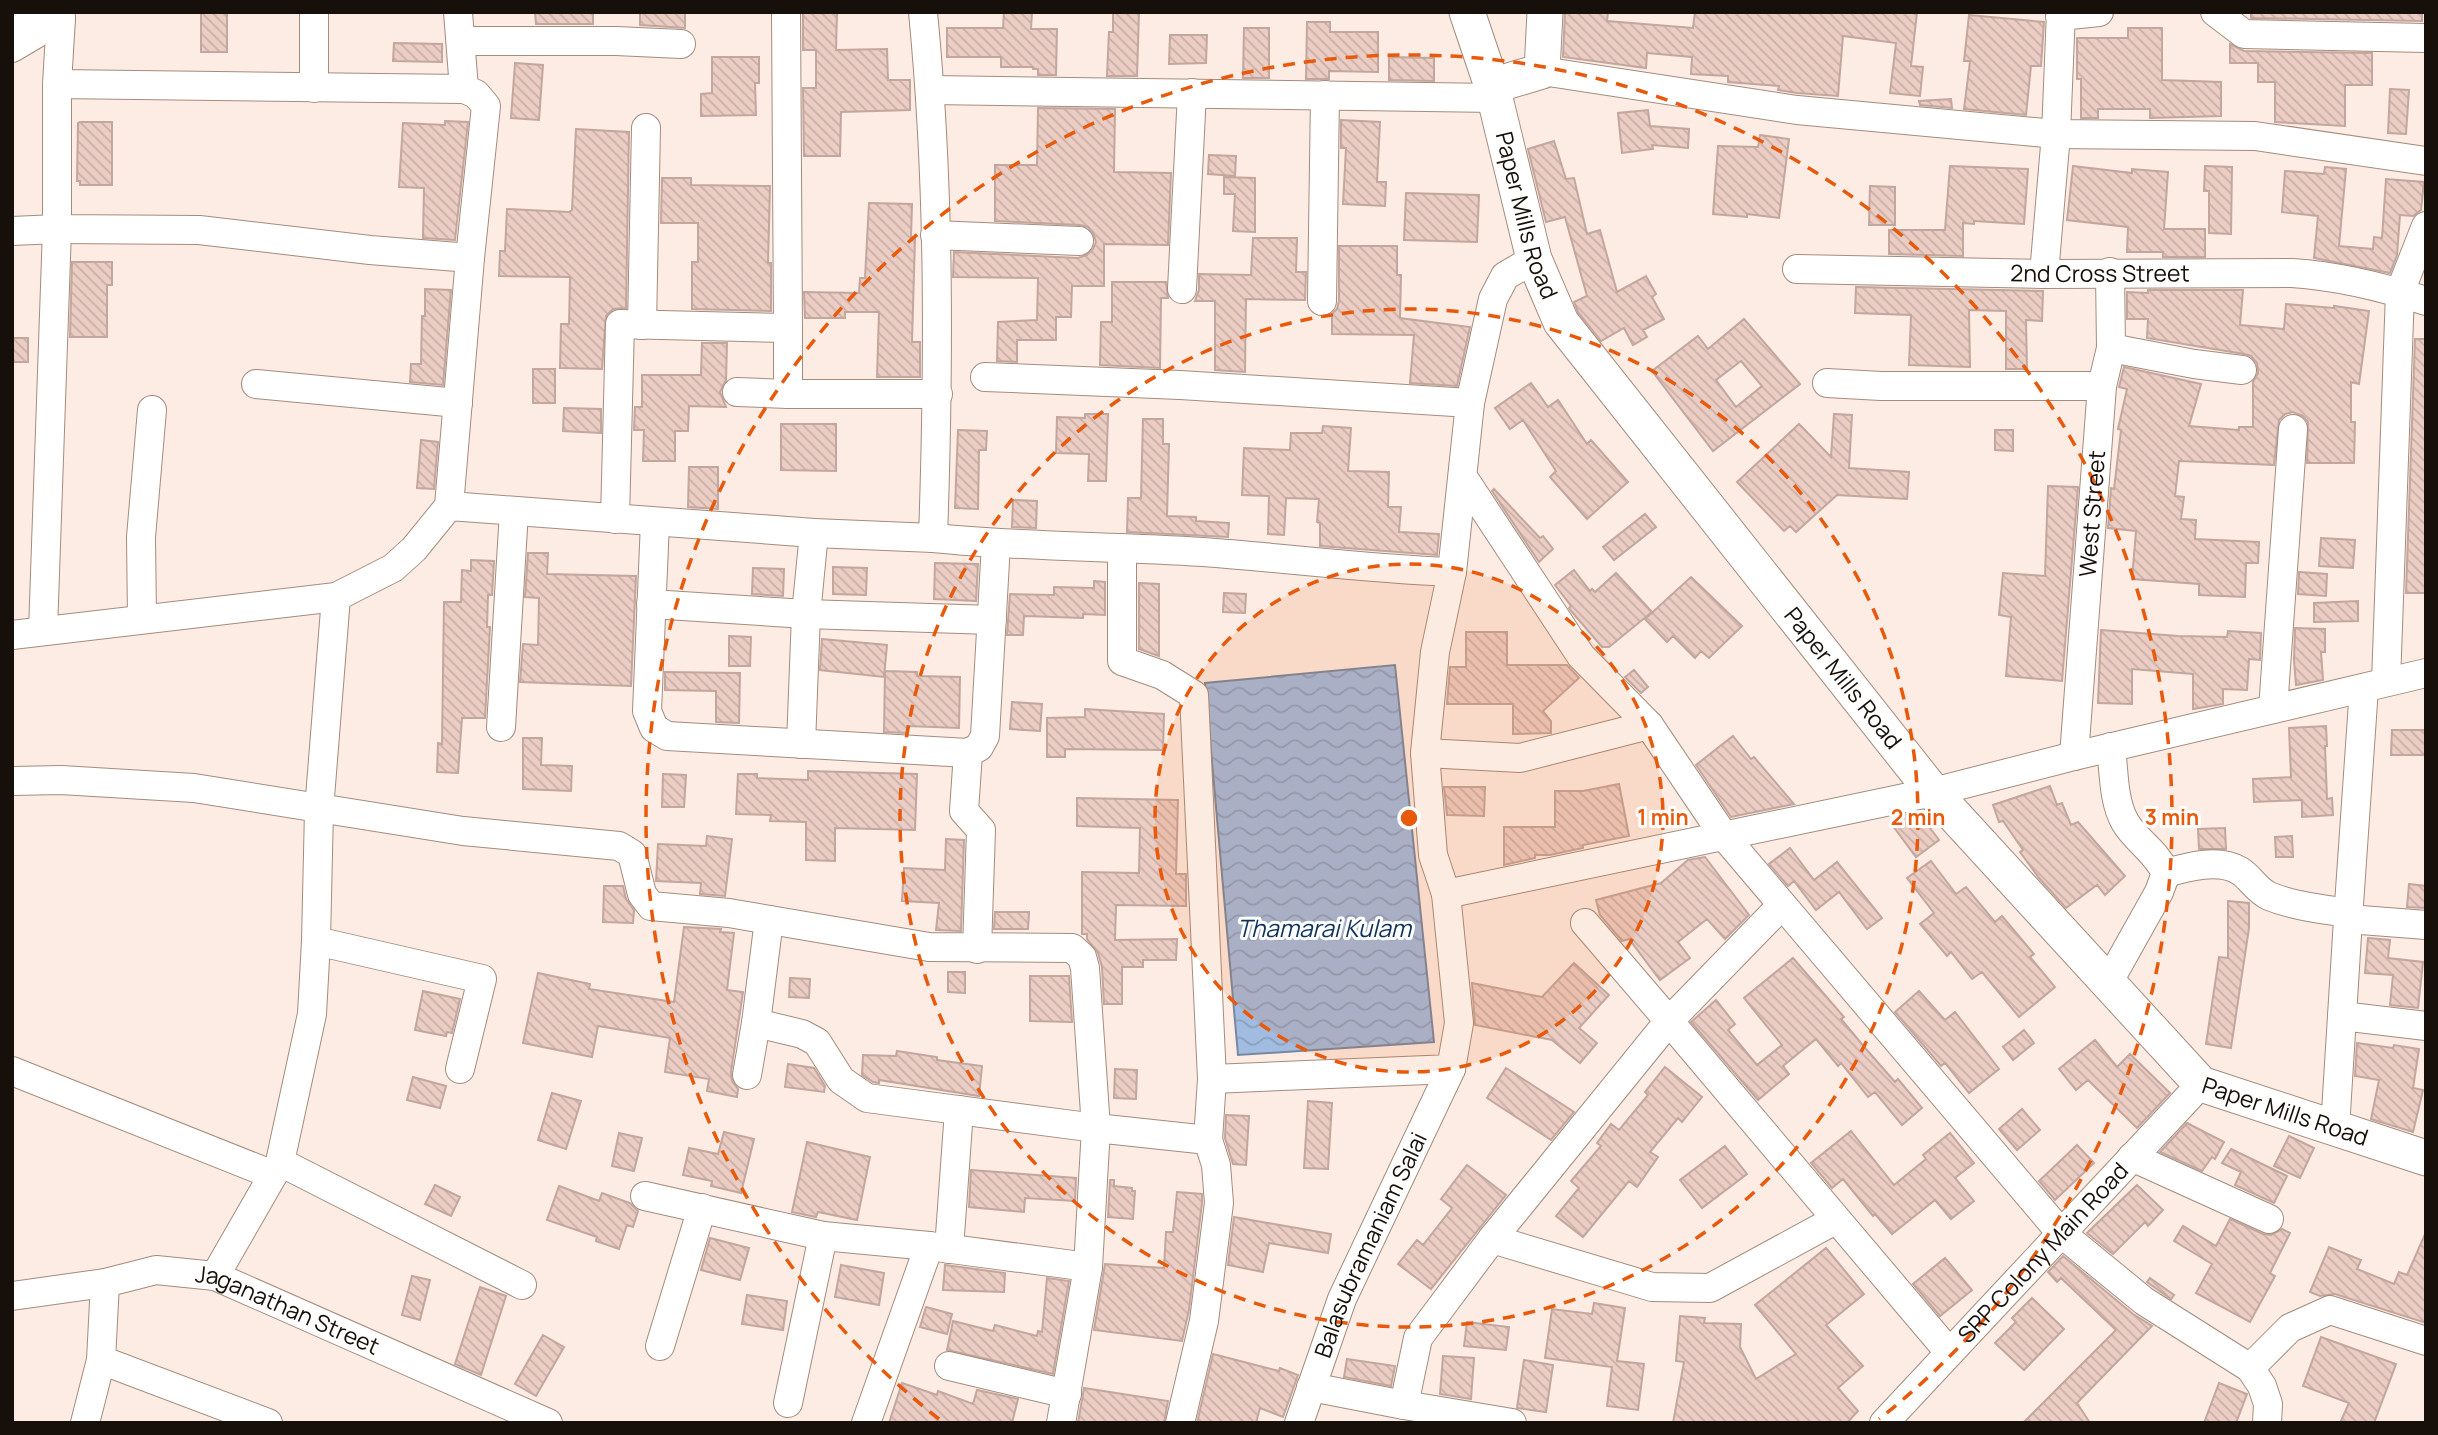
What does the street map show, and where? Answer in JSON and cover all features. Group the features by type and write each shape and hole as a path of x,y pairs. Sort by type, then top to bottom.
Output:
{"main road":[{"name":"Paper Mills Road","path":"1467,12 1494,92 1534,259 1560,323 1933,792 2201,1084 2426,1158"},
{"path":"1494,92 1542,71 1545,12"}],"street":[{"path":"314,12 314,88"},
{"path":"458,12 464,89"},
{"path":"786,12 788,394"},
{"path":"923,12 930,90 938,394 933,538"},
{"path":"2045,274 2056,134 2060,14 2099,12"},
{"path":"2215,12 2244,34 2426,38"},
{"path":"12,18 64,15"},
{"path":"12,48 64,15"},
{"path":"43,631 57,229 57,84 64,15"},
{"path":"462,41 616,41 681,44"},
{"path":"1542,71 1797,110 2056,134 2255,136 2426,161"},
{"path":"12,635 337,597 393,568 414,549 449,506 486,106 476,94 464,89 57,84"},
{"path":"930,90 1325,95 1494,92"},
{"path":"1182,289 1192,93"},
{"path":"1322,301 1325,95"},
{"path":"642,325 646,128"},
{"path":"2335,1128 2348,916 2375,685 2413,297 2426,226"},
{"path":"12,231 199,230 370,250 470,258"},
{"path":"934,235 1079,241"},
{"name":"Balasubramaniam Salai","path":"1299,1423 1342,1299 1451,1069 1459,1023 1446,894 1433,855 1425,753 1435,652 1452,572 1469,403 1493,299 1505,276 1534,259"},
{"name":"2nd Cross Street","path":"1797,269 2045,274 2110,272 2319,275 2413,297"},
{"name":"West Street","path":"2074,756 2102,386 2111,348 2110,272"},
{"path":"615,519 620,324 788,328"},
{"path":"2111,348 2242,370"},
{"path":"985,377 1180,385 1469,403"},
{"path":"1827,383 1881,386 2102,386"},
{"path":"256,384 458,403"},
{"path":"737,392 938,394"},
{"path":"142,619 141,537 152,410"},
{"path":"2273,709 2293,429"},
{"path":"1463,477 1581,656 1649,725 1724,836 2061,1233 2144,1301 2250,1368 2262,1386 2268,1404 2267,1423"},
{"path":"449,506 814,533 933,538 996,544 1203,552 1388,569 1452,572"},
{"path":"501,727 514,511"},
{"path":"655,522 647,711 654,728 667,736 968,752 979,747 985,736 996,544"},
{"path":"801,744 806,614 814,533"},
{"path":"1122,549 1122,662 1162,675 1194,695 1212,1079 1208,1140 1216,1165 1219,1203 1204,1321 1180,1423"},
{"path":"215,1276 276,1168 312,1014 318,810 337,597"},
{"path":"651,604 806,614 992,620"},
{"path":"1446,894 1933,792 2426,673"},
{"path":"1425,753 1520,758 1649,725"},
{"path":"2108,983 2159,892 2166,873 2154,852 2126,824 2120,811 2111,747"},
{"path":"968,752 964,811 981,830 977,949"},
{"path":"12,781 61,780 194,788 318,810 499,836 619,846 632,853 642,894 651,906 729,913 929,947 1072,948 1082,957 1085,968 1096,1128 1088,1267 1061,1423"},
{"path":"2166,873 2192,866 2220,865 2240,871 2268,895 2301,905 2348,916 2426,925"},
{"path":"1404,1405 1418,1338 1492,1239 1669,1021 1783,905"},
{"path":"747,1075 769,920"},
{"path":"1585,923 1949,1352"},
{"path":"316,942 482,979 460,1069"},
{"path":"2342,1016 2426,1026"},
{"path":"756,1023 802,1034 817,1042 841,1080 853,1091 867,1098 1208,1140"},
{"path":"1212,1079 1451,1069"},
{"path":"12,1071 276,1168 522,1285"},
{"name":"SRP Colony Main Road","path":"1884,1423 2201,1084"},
{"path":"866,1423 939,1248 959,1110"},
{"path":"2132,1157 2269,1219"},
{"path":"645,1196 823,1236 1088,1267"},
{"path":"660,1346 702,1208"},
{"path":"1492,1239 1651,1287 1710,1288 1835,1220"},
{"path":"788,1403 823,1236"},
{"name":"Jaganathan Street","path":"12,1296 105,1283 156,1270 215,1276 508,1414 548,1423"},
{"path":"85,1423 101,1360 105,1283"},
{"path":"2250,1368 2290,1328 2330,1310 2426,1341"},
{"path":"101,1360 268,1423"},
{"path":"949,1366 1067,1394"},
{"path":"1311,1387 1512,1423"}],"water":[{"name":"Thamarai Kulam","path":"1395,665 1434,1042 1238,1055 1205,683"}],"building":[{"path":"201,12 227,12 227,52 201,52"},
{"path":"535,12 593,12 593,24 536,24"},
{"path":"640,12 685,12 685,28 640,25"},
{"path":"803,12 837,12 836,50 887,49 888,80 910,80 910,110 841,112 840,156 804,156 803,88 816,88 816,50 803,50"},
{"path":"1004,12 1032,12 1031,29 1057,29 1056,75 1038,75 1038,69 1033,67 1001,67 1001,57 947,57 947,28 1003,28"},
{"path":"1113,12 1139,12 1137,76 1107,76 1109,32 1113,32"},
{"path":"1565,12 1608,12 1607,21 1693,28 1695,12 1917,12 1911,66 1923,67 1920,96 1890,93 1896,43 1843,36 1838,96 1797,93 1778,90 1779,86 1728,82 1728,76 1691,74 1692,57 1647,53 1646,68 1563,57"},
{"path":"2251,12 2422,12 2422,21 2251,18"},
{"path":"1969,15 2044,22 2041,66 2031,66 2026,115 1964,109 1970,61 1964,61"},
{"path":"1307,22 1330,22 1330,32 1378,32 1378,72 1329,71 1329,79 1306,79"},
{"path":"1244,28 1269,28 1269,78 1243,78"},
{"path":"2128,28 2162,28 2162,80 2221,82 2221,116 2150,118 2150,109 2098,109 2098,118 2081,118 2077,38 2128,38"},
{"path":"1170,35 1207,35 1206,63 1169,64"},
{"path":"394,43 442,44 442,62 393,61"},
{"path":"2230,44 2244,51 2372,53 2372,85 2345,85 2345,126 2275,122 2275,82 2258,82 2258,63 2230,63"},
{"path":"712,57 759,57 759,83 755,83 756,115 701,116 701,94 712,93"},
{"path":"1389,57 1434,58 1434,81 1389,80"},
{"path":"515,63 543,65 539,120 511,118"},
{"path":"2390,89 2409,90 2406,134 2388,133"},
{"path":"1951,99 1952,108 1920,105 1919,101"},
{"path":"1038,108 1115,109 1114,172 1171,173 1168,245 1104,244 1104,286 1072,286 1071,317 1056,317 1056,340 1017,340 1017,362 997,361 998,322 1037,320 1038,278 953,277 954,252 1078,258 1087,255 1096,242 1088,227 1080,225 995,221 995,165 1037,165"},
{"path":"1648,110 1650,126 1689,129 1688,148 1652,145 1653,149 1622,153 1618,113"},
{"path":"1341,120 1380,122 1377,182 1386,182 1385,206 1343,204 1346,148 1341,148"},
{"path":"445,121 468,122 455,240 423,238 424,188 399,187 403,123 445,125"},
{"path":"80,122 112,122 112,185 80,185 80,181 77,181"},
{"path":"576,129 629,132 626,308 613,309 606,316 602,369 560,368 561,324 569,324 570,277 499,276 500,251 505,251 507,209 572,210"},
{"path":"1760,135 1789,139 1779,218 1713,214 1718,146 1758,147"},
{"path":"1554,141 1566,179 1574,178 1587,234 1600,230 1617,292 1646,276 1656,294 1652,297 1664,319 1643,330 1647,337 1633,345 1624,328 1601,341 1578,312 1574,302 1587,296 1565,217 1546,222 1528,149"},
{"path":"1209,155 1236,156 1235,176 1208,174"},
{"path":"1950,166 2028,169 2024,224 1974,221 1974,224 1963,223 1963,256 1889,254 1889,230 1945,230"},
{"path":"2073,166 2132,173 2132,169 2168,172 2164,229 2205,229 2205,257 2163,257 2163,252 2127,252 2128,227 2067,220"},
{"path":"2205,166 2232,167 2231,234 2209,233 2209,191 2204,191"},
{"path":"2325,167 2346,169 2339,246 2373,249 2374,237 2382,238 2386,179 2424,182 2421,210 2413,216 2400,215 2397,255 2390,273 2314,258 2318,216 2282,212 2285,171 2324,174"},
{"path":"1224,177 1255,178 1255,232 1233,231 1235,194 1224,194"},
{"path":"662,178 691,178 691,185 770,186 768,263 771,263 771,311 692,309 692,262 698,262 698,223 661,223"},
{"path":"1870,186 1895,187 1895,225 1869,225"},
{"path":"1406,193 1479,195 1477,242 1404,240"},
{"path":"869,203 912,204 911,238 915,238 912,342 920,342 920,377 877,377 879,312 845,312 845,318 805,318 804,292 859,293 860,278 865,278"},
{"path":"1253,238 1297,238 1296,272 1306,272 1305,300 1246,299 1245,372 1215,370 1215,301 1195,301 1199,290 1199,274 1251,275"},
{"path":"1339,246 1397,246 1397,275 1401,275 1400,318 1470,327 1457,386 1410,383 1414,335 1332,334 1332,314 1339,301"},
{"path":"72,262 112,262 112,285 107,285 107,337 70,337"},
{"path":"1112,282 1166,282 1168,298 1161,298 1160,368 1100,365 1101,322 1112,322"},
{"path":"1856,287 2043,291 2042,321 2026,320 2027,369 2006,369 2006,311 1969,310 1970,367 1909,365 1911,315 1855,313"},
{"path":"425,289 451,290 443,385 410,382 411,364 421,364"},
{"path":"2148,290 2243,290 2240,325 2284,329 2286,304 2369,311 2359,384 2351,382 2351,422 2355,422 2354,463 2307,463 2308,422 2303,416 2293,412 2285,414 2279,420 2274,465 2179,461 2175,496 2184,497 2181,519 2196,520 2195,539 2259,542 2258,563 2246,563 2245,597 2199,595 2199,584 2132,579 2136,531 2108,528 2111,488 2114,489 2121,430 2118,429 2127,389 2119,387 2124,367 2201,384 2189,426 2239,430 2239,427 2253,427 2253,382 2258,373 2257,363 2251,356 2244,354 2147,338 2148,319 2127,319 2127,292 2148,293"},
{"path":"1744,319 1800,384 1713,451 1652,371 1698,336 1708,349","holes":["1741,361 1762,386 1736,407 1716,380"]},
{"path":"12,338 28,338 28,362 12,362"},
{"path":"2415,339 2426,339 2426,593 2406,593"},
{"path":"702,343 727,343 726,380 720,392 726,407 689,406 688,431 675,431 675,461 643,461 644,430 634,430 635,407 642,407 642,375 701,375"},
{"path":"533,369 555,369 555,403 533,403"},
{"path":"1531,383 1548,407 1558,400 1587,444 1591,440 1628,482 1587,519 1550,477 1556,471 1523,420 1510,429 1495,408"},
{"path":"564,408 601,409 601,433 563,431"},
{"path":"1085,414 1108,414 1106,481 1088,481 1089,454 1056,453 1057,417 1085,418"},
{"path":"1834,414 1852,415 1849,468 1909,472 1907,499 1837,495 1796,532 1790,526 1784,531 1737,482 1799,424 1831,457"},
{"path":"1143,419 1163,419 1163,444 1169,444 1167,516 1196,517 1196,521 1229,523 1228,537 1127,532 1128,498 1141,498"},
{"path":"781,424 836,424 836,471 781,470"},
{"path":"1323,426 1351,428 1348,471 1389,472 1388,507 1401,507 1399,532 1439,534 1437,555 1320,546 1320,523 1317,522 1319,499 1286,498 1284,535 1268,534 1269,496 1242,495 1244,448 1290,450 1291,433 1322,433"},
{"path":"958,430 987,431 986,450 979,450 978,509 955,508"},
{"path":"1995,430 2013,430 2013,451 1995,450"},
{"path":"421,440 438,442 434,489 417,488"},
{"path":"689,467 718,467 718,509 688,507"},
{"path":"2048,486 2078,487 2062,681 2006,676 2011,617 1999,615 2003,573 2045,576"},
{"path":"1494,489 1553,549 1539,562 1492,491"},
{"path":"1013,500 1037,501 1036,528 1012,527"},
{"path":"1645,514 1656,527 1614,560 1603,547"},
{"path":"2321,538 2355,540 2353,568 2319,566"},
{"path":"528,553 548,553 547,574 636,576 631,686 520,682 523,644 538,645 539,598 525,597"},
{"path":"471,560 494,561 492,595 488,595 487,627 490,627 485,718 462,718 458,773 437,772 438,743 442,744 444,602 461,602 462,570 471,571"},
{"path":"935,563 978,564 976,601 934,599"},
{"path":"833,567 867,568 866,595 833,594"},
{"path":"753,568 784,569 783,596 752,594"},
{"path":"1574,570 1590,591 1592,589 1595,592 1616,573 1652,612 1609,647 1602,647 1572,612 1569,608 1571,606 1555,585"},
{"path":"2299,572 2327,574 2326,596 2298,594"},
{"path":"1691,577 1742,626 1709,658 1701,651 1695,658 1673,636 1667,642 1645,619"},
{"path":"1094,581 1105,582 1105,615 1083,614 1083,618 1024,616 1023,635 1007,635 1010,594 1054,595 1054,587 1094,588"},
{"path":"1139,583 1159,584 1159,656 1139,649"},
{"path":"1224,593 1246,594 1245,613 1223,612"},
{"path":"2358,601 2358,621 2314,622 2314,603"},
{"path":"2295,628 2325,629 2325,652 2321,652 2323,680 2296,685"},
{"path":"2101,630 2227,637 2228,631 2261,633 2260,660 2249,659 2247,690 2223,689 2223,704 2193,709 2193,674 2132,669 2132,704 2098,703"},
{"path":"1466,632 1507,632 1507,665 1567,665 1579,678 1543,711 1551,721 1551,733 1513,734 1513,704 1447,704 1450,667 1466,667"},
{"path":"729,636 751,637 750,666 729,666"},
{"path":"822,639 887,645 884,677 820,670"},
{"path":"1634,670 1648,687 1641,693 1625,677"},
{"path":"885,671 917,672 917,676 960,677 959,728 907,726 907,733 884,732"},
{"path":"665,672 740,673 739,723 716,722 716,691 665,690"},
{"path":"1012,702 1042,704 1040,731 1010,729"},
{"path":"1085,709 1164,714 1163,750 1065,749 1065,757 1047,757 1047,718 1085,717"},
{"path":"2326,726 2327,799 2332,798 2333,815 2302,817 2302,800 2254,802 2253,779 2291,777 2289,728"},
{"path":"2392,730 2426,730 2426,755 2391,755"},
{"path":"1733,736 1794,804 1731,817 1696,765"},
{"path":"523,738 542,738 541,765 572,766 571,791 523,789"},
{"path":"808,771 917,774 915,830 835,828 835,861 806,860 806,822 770,821 771,815 736,814 738,774 757,774 757,778 808,780"},
{"path":"663,774 686,775 684,807 662,807"},
{"path":"1619,784 1629,836 1550,855 1535,855 1535,858 1504,865 1504,827 1555,827 1555,791 1583,791"},
{"path":"2050,786 2057,805 2062,803 2071,825 2078,822 2125,876 2105,895 2097,885 2066,908 2020,852 2023,850 2003,821 1999,822 1993,805"},
{"path":"1444,787 1485,787 1484,816 1447,815"},
{"path":"1077,798 1178,800 1176,874 1186,874 1186,906 1116,905 1115,940 1177,939 1176,960 1143,960 1143,967 1122,967 1122,1004 1104,1004 1102,967 1098,953 1087,939 1087,934 1082,934 1082,872 1139,873 1140,828 1077,826"},
{"path":"1918,812 1939,840 1916,857 1890,822 1898,816"},
{"path":"2225,828 2226,849 2199,849 2198,829"},
{"path":"707,836 732,839 725,896 700,894 701,883 656,881 658,844 706,846"},
{"path":"2292,836 2293,857 2276,857 2275,837"},
{"path":"946,839 964,840 961,931 936,930 939,903 902,901 904,868 945,870"},
{"path":"1790,848 1814,880 1837,862 1882,918 1867,929 1839,892 1816,910 1794,881 1788,886 1769,864"},
{"path":"1705,857 1749,915 1725,939 1707,919 1678,942 1690,958 1660,980 1629,939 1622,941 1600,915 1596,900 1661,883 1688,860"},
{"path":"1931,861 1956,894 1966,887 1995,922 2002,916 2034,954 2030,957 2055,987 2019,1017 1982,972 1972,979 1951,952 1947,956 1920,924 1934,913 1907,878"},
{"path":"2409,884 2426,886 2426,908 2407,907"},
{"path":"604,886 623,886 626,899 634,910 633,923 603,922"},
{"path":"2228,901 2249,903 2249,928 2231,1048 2206,1044 2219,957 2228,958"},
{"path":"995,912 1029,912 1028,929 994,929"},
{"path":"684,927 721,929 720,932 734,933 727,990 743,992 731,1072 732,1081 738,1089 737,1097 707,1091 709,1079 665,1072 670,1038 598,1026 592,1057 523,1043 538,973 590,984 589,989 674,1002"},
{"path":"2368,938 2390,940 2388,958 2423,962 2418,1008 2390,1005 2393,975 2365,973"},
{"path":"1793,958 1844,1017 1841,1019 1866,1049 1895,1082 1898,1079 1922,1108 1902,1125 1875,1092 1868,1097 1841,1063 1838,1066 1816,1039 1783,1066 1789,1074 1758,1100 1691,1022 1716,1000 1735,1024 1728,1030 1757,1065 1782,1045 1744,998"},
{"path":"1574,963 1609,995 1579,1028 1597,1043 1580,1063 1552,1040 1475,1025 1472,983 1542,997"},
{"path":"948,972 965,972 965,993 948,992"},
{"path":"1030,976 1069,976 1072,1022 1030,1021"},
{"path":"790,978 810,979 809,998 789,997"},
{"path":"423,991 460,999 452,1033 447,1032 446,1036 415,1030"},
{"path":"1919,991 1945,1020 1955,1012 1999,1069 1969,1093 1945,1063 1941,1066 1895,1012"},
{"path":"2024,1030 2034,1043 2013,1060 2003,1047"},
{"path":"2095,1040 2117,1067 2130,1054 2170,1093 2137,1128 2088,1080 2076,1090 2059,1069"},
{"path":"2357,1043 2419,1049 2413,1088 2423,1090 2413,1132 2371,1119 2379,1080 2355,1076"},
{"path":"897,1051 982,1066 979,1096 879,1080 879,1083 873,1082 862,1075 863,1055 896,1056"},
{"path":"788,1064 814,1068 825,1086 824,1092 785,1087"},
{"path":"1665,1067 1702,1097 1682,1122 1678,1118 1650,1152 1658,1157 1637,1187 1629,1181 1583,1237 1556,1216 1579,1188 1571,1181 1601,1146 1597,1143 1611,1124 1619,1130 1648,1095 1645,1092"},
{"path":"1506,1068 1574,1112 1551,1140 1487,1098"},
{"path":"1115,1069 1137,1070 1136,1099 1114,1098"},
{"path":"413,1077 446,1086 440,1108 407,1100"},
{"path":"552,1093 581,1101 566,1149 538,1140"},
{"path":"1308,1101 1332,1103 1328,1169 1304,1168"},
{"path":"2022,1109 2040,1130 2017,1150 1999,1129"},
{"path":"1226,1115 1249,1116 1246,1165 1233,1164 1225,1138"},
{"path":"2187,1123 2224,1142 2215,1159 2212,1157 2202,1171 2160,1152"},
{"path":"1851,1131 1894,1185 1926,1159 1923,1155 1950,1133 1974,1163 1955,1178 1974,1201 1951,1219 1935,1200 1892,1234 1875,1214 1873,1216 1843,1179 1832,1188 1811,1163"},
{"path":"724,1132 754,1139 741,1193 711,1186 712,1181 683,1175 689,1148 718,1154"},
{"path":"619,1133 642,1138 634,1171 612,1166"},
{"path":"2289,1136 2314,1148 2300,1178 2274,1166"},
{"path":"807,1142 870,1157 857,1220 818,1212 816,1217 792,1212"},
{"path":"2077,1145 2094,1163 2055,1200 2039,1181"},
{"path":"1725,1146 1747,1174 1702,1208 1680,1180"},
{"path":"2231,1149 2287,1176 2274,1203 2235,1185 2241,1172 2222,1163"},
{"path":"1467,1165 1506,1195 1431,1289 1398,1264 1417,1240 1423,1245 1452,1208 1441,1199"},
{"path":"971,1170 1076,1178 1075,1201 1025,1198 1024,1212 969,1207"},
{"path":"1110,1180 1114,1180 1114,1186 1132,1188 1132,1191 1135,1191 1133,1219 1108,1217"},
{"path":"435,1185 460,1197 451,1216 425,1204"},
{"path":"2137,1185 2163,1210 2148,1226 2145,1222 2113,1254 2087,1233"},
{"path":"559,1186 599,1201 602,1193 630,1203 638,1211 633,1227 627,1225 619,1249 596,1241 597,1237 547,1220"},
{"path":"1177,1192 1202,1194 1189,1310 1182,1341 1094,1330 1105,1264 1164,1268 1166,1232 1173,1232"},
{"path":"1234,1217 1331,1234 1328,1253 1269,1243 1263,1272 1228,1265"},
{"path":"2230,1219 2263,1234 2271,1235 2282,1229 2290,1233 2270,1273 2275,1276 2250,1322 2196,1293 2212,1264 2174,1241 2183,1226 2216,1246"},
{"path":"2426,1232 2426,1323 2335,1294 2320,1296 2310,1292 2329,1247 2361,1260 2357,1269 2394,1284 2399,1272 2407,1275"},
{"path":"710,1238 749,1248 740,1280 701,1270"},
{"path":"1826,1248 1864,1294 1826,1325 1863,1366 1838,1388 1858,1411 1847,1423 1673,1423 1684,1362 1676,1361 1680,1316 1705,1318 1704,1323 1741,1324 1740,1347 1756,1379 1796,1354 1755,1305"},
{"path":"2063,1256 2133,1314 2152,1326 2077,1403 2090,1423 2023,1423 2116,1330 2061,1278 2057,1282 2048,1272"},
{"path":"1945,1258 1972,1290 1940,1316 1913,1284"},
{"path":"841,1265 884,1273 879,1305 835,1297"},
{"path":"945,1265 1005,1273 1004,1292 943,1290"},
{"path":"412,1276 430,1280 420,1320 402,1315"},
{"path":"1047,1278 1069,1281 1053,1374 947,1350 953,1321 993,1331 995,1325 1037,1336 1038,1331 1042,1332"},
{"path":"2150,1278 2174,1295 2171,1299 2147,1282"},
{"path":"480,1287 506,1296 481,1375 455,1364"},
{"path":"747,1295 787,1301 783,1330 742,1324"},
{"path":"2032,1298 2064,1329 2024,1370 1995,1343 2016,1322 2012,1318"},
{"path":"1594,1303 1625,1308 1617,1361 1644,1364 1638,1410 1607,1406 1612,1367 1545,1358 1552,1309 1592,1314"},
{"path":"926,1307 952,1314 947,1334 920,1327"},
{"path":"1467,1322 1509,1327 1506,1350 1464,1346"},
{"path":"543,1335 564,1347 536,1396 515,1384"},
{"path":"2321,1337 2396,1364 2374,1423 2340,1423 2349,1403 2303,1386"},
{"path":"1213,1354 1279,1371 1280,1368 1298,1375 1283,1417 1260,1408 1256,1423 1197,1423"},
{"path":"1443,1356 1474,1358 1471,1399 1440,1394"},
{"path":"1347,1359 1395,1366 1391,1386 1344,1377"},
{"path":"1524,1360 1553,1365 1546,1412 1517,1408"},
{"path":"902,1383 937,1395 938,1391 973,1404 977,1390 1018,1399 1012,1423 889,1423"},
{"path":"2219,1383 2247,1394 2236,1423 2204,1423"},
{"path":"1084,1388 1168,1401 1164,1423 1078,1423"}]}
